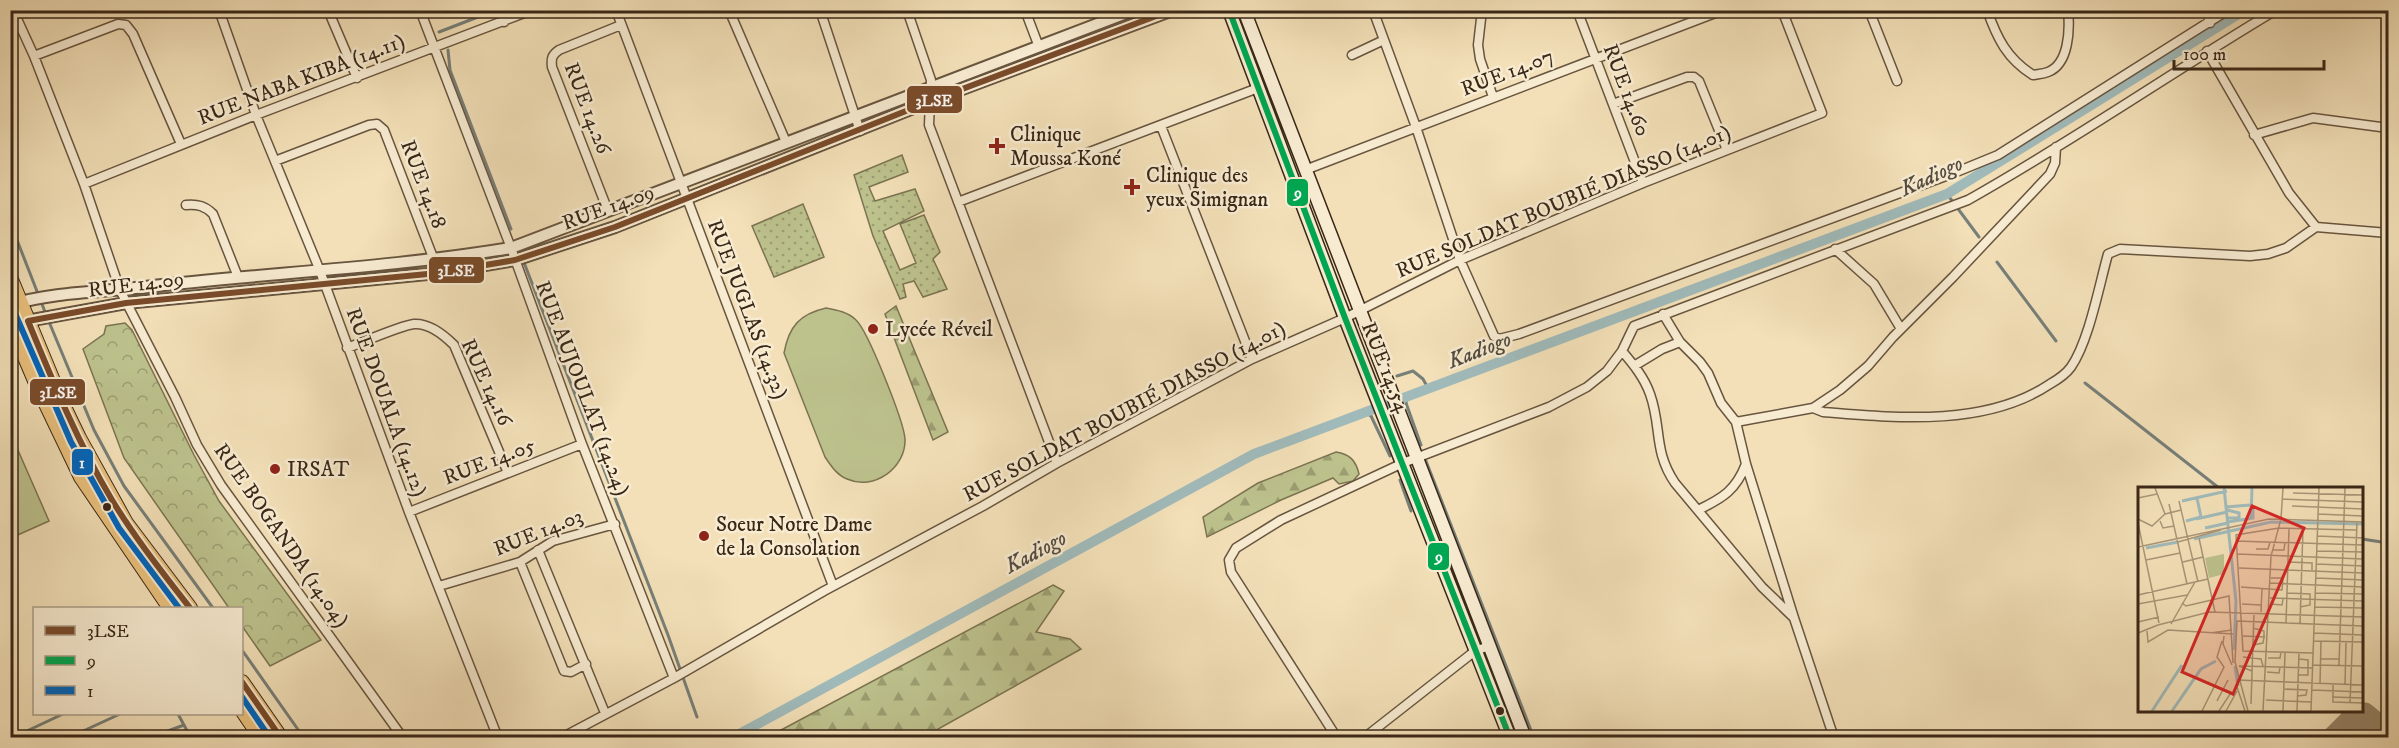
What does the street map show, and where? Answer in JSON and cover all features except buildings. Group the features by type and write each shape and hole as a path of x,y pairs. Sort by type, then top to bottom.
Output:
{"main road":[{"name":"RUE 14.54","path":"1228,10 1345,318 1510,738"},
{"name":"RUE 14.54","path":"1244,10 1525,738"},
{"path":"10,277 15,303 28,321 63,405 93,464 126,523 189,607"},
{"path":"11,323 36,383 81,477 169,607"},
{"path":"243,683 281,738"},
{"path":"243,711 261,738"}],"street":[{"name":"RUE BOGANDA (14.04)","path":"13,10 34,56 84,184 120,290 209,467 403,738"},
{"name":"RUE DOUALA (14.12)","path":"219,10 256,115 320,271 409,512 498,738"},
{"path":"328,10 357,78"},
{"name":"RUE AUJOULAT (14.24)","path":"420,10 511,248 582,444 674,678"},
{"path":"500,10 504,22"},
{"name":"RUE NABA KIBA (14.11)","path":"84,184 181,144 532,10"},
{"name":"RUE JUGLAS (14.32)","path":"616,10 833,586"},
{"path":"729,10 786,142"},
{"path":"820,10 860,130"},
{"path":"907,10 928,71 931,87 929,125 1057,463"},
{"path":"1025,10 1039,47"},
{"name":"RUE 14.09","path":"15,303 238,277 434,260 511,248 1039,47 1108,15 1134,10"},
{"name":"RUE 14.09","path":"11,323 126,303 438,273 515,260 615,227 930,102 1173,10"},
{"path":"1373,10 1416,127 1460,260 1494,336 1499,339 1505,339 1736,255 1998,155 2228,10"},
{"path":"1482,10 1479,52 1493,97"},
{"name":"RUE 14.60","path":"1577,10 1643,183"},
{"name":"RUE 14.07","path":"1305,170 1703,14 1723,10"},
{"name":"RUE SOLDAT BOUBIÉ DIASSO (14.01)","path":"561,738 674,678 833,586 977,510 1057,463 1252,359 1345,318 1460,260 1643,183 1822,113 1782,10"},
{"path":"1869,10 1897,81"},
{"path":"1987,10 1998,40 2021,68 2033,75 2047,73 2063,57 2068,35 2068,11"},
{"path":"2206,10 2210,23"},
{"path":"1338,738 1231,572 1229,560 1236,548 1250,537 1281,519 1403,463 1549,407 1587,387 1607,370 1622,351 1634,327 1663,314 1968,200 2276,10"},
{"path":"34,56 118,24 126,24 133,34 181,144"},
{"name":"RUE 14.26","path":"608,211 552,67 551,59 553,54 560,50 621,25"},
{"path":"1352,55 1384,40"},
{"path":"2207,51 2289,193 2316,227"},
{"path":"1613,105 1687,77 1694,77 1699,81 1727,150"},
{"path":"958,202 1258,88"},
{"path":"2254,135 2313,118 2388,128"},
{"name":"RUE 14.18","path":"275,161 377,124 384,130 434,260"},
{"path":"1161,126 1252,359"},
{"path":"1736,422 1813,408 1840,390 1868,366 2050,174 2055,163 2056,147"},
{"path":"186,205 197,204 206,207 213,214 238,277"},
{"path":"1813,408 1823,412 1914,418 1977,411 2018,402 2033,396 2070,369 2079,354 2108,254 2120,249 2236,256 2268,254 2286,248 2316,227 2388,233"},
{"path":"1835,249 1874,284 1901,329"},
{"path":"1663,314 1680,342 1708,373 1721,403 1736,422 1746,464 1834,738"},
{"name":"RUE 14.16","path":"347,348 413,324 431,328 446,336 454,345 508,473"},
{"path":"1634,366 1662,349 1680,342"},
{"path":"1622,351 1642,376 1650,394 1665,468 1762,587 1794,618"},
{"name":"RUE 14.05","path":"409,512 582,444"},
{"path":"1698,510 1727,494 1740,482 1746,464"},
{"name":"RUE 14.03","path":"439,586 520,562 564,537 615,524"},
{"path":"538,550 605,713"},
{"path":"520,562 564,671 571,672 586,664"},
{"path":"1364,738 1475,651 1488,646"}],"green space":[{"path":"902,155 908,172 869,187 875,201 915,189 924,211 883,231 900,270 916,263 900,224 924,215 940,252 933,259 947,289 923,297 914,281 903,284 906,297 900,299 873,236 854,175"},
{"path":"803,204 824,257 774,277 752,226"},
{"path":"896,306 948,432 933,440 885,314"},
{"path":"826,308 849,315 862,328 885,377 903,429 904,450 900,459 887,474 868,482 857,482 843,477 825,457 784,353 789,335 797,323 809,314"},
{"path":"125,323 132,330 219,501 321,640 270,666 243,627 243,607 228,607 124,458 83,349 104,334 106,326"},
{"path":"10,432 49,521 11,538 10,538"},
{"path":"1336,452 1349,456 1356,465 1359,474 1353,481 1339,484 1333,478 1281,500 1207,537 1203,517 1258,483"},
{"path":"1053,585 1064,591 1036,632 1070,639 1081,649 924,737 768,737"}],"waterway":[{"path":"439,32 496,10"},
{"name":"Kadiogo","path":"732,738 1254,454 1947,194 2245,10"},
{"path":"448,50 450,70 511,229"},
{"path":"1947,194 1979,237"},
{"path":"10,222 94,430 124,486 212,607"},
{"path":"523,260 668,635 697,717"},
{"path":"1997,262 2056,341"},
{"path":"1397,376 1413,371 1423,379 1429,390"},
{"path":"2085,383 2218,487"},
{"path":"1407,398 1406,403 1421,445"},
{"path":"1366,413 1371,416 1390,456"},
{"path":"1426,461 1534,738"},
{"path":"1400,480 1411,511"},
{"path":"2363,539 2388,543"},
{"path":"243,651 304,738"},
{"path":"14,737 61,715"},
{"path":"68,738 118,715"},
{"path":"179,715 191,738"},
{"path":"149,738 184,725"}],"taxiway":[{"path":"2336,738 2352,722 2364,716 2388,736"}],"transit line":[{"name":"3LSE","path":"189,607 112,500 88,457 28,321 126,303 438,273 515,260 615,227 941,97 1172,10"},
{"name":"9","path":"1229,10 1345,318 1510,738"},
{"name":"1","path":"10,302 71,442 119,528 178,607"},
{"name":"3LSE","path":"243,683 281,738"},
{"name":"1","path":"243,698 270,738"}],"place":[{"name":"Clinique Moussa Koné","path":"997,146"},
{"name":"Clinique des yeux Simignan","path":"1132,187"},
{"name":"Lycée Réveil","path":"873,329"},
{"name":"IRSAT","path":"275,469"},
{"name":"Soeur Notre Dame de la Consolation","path":"704,536"}]}
